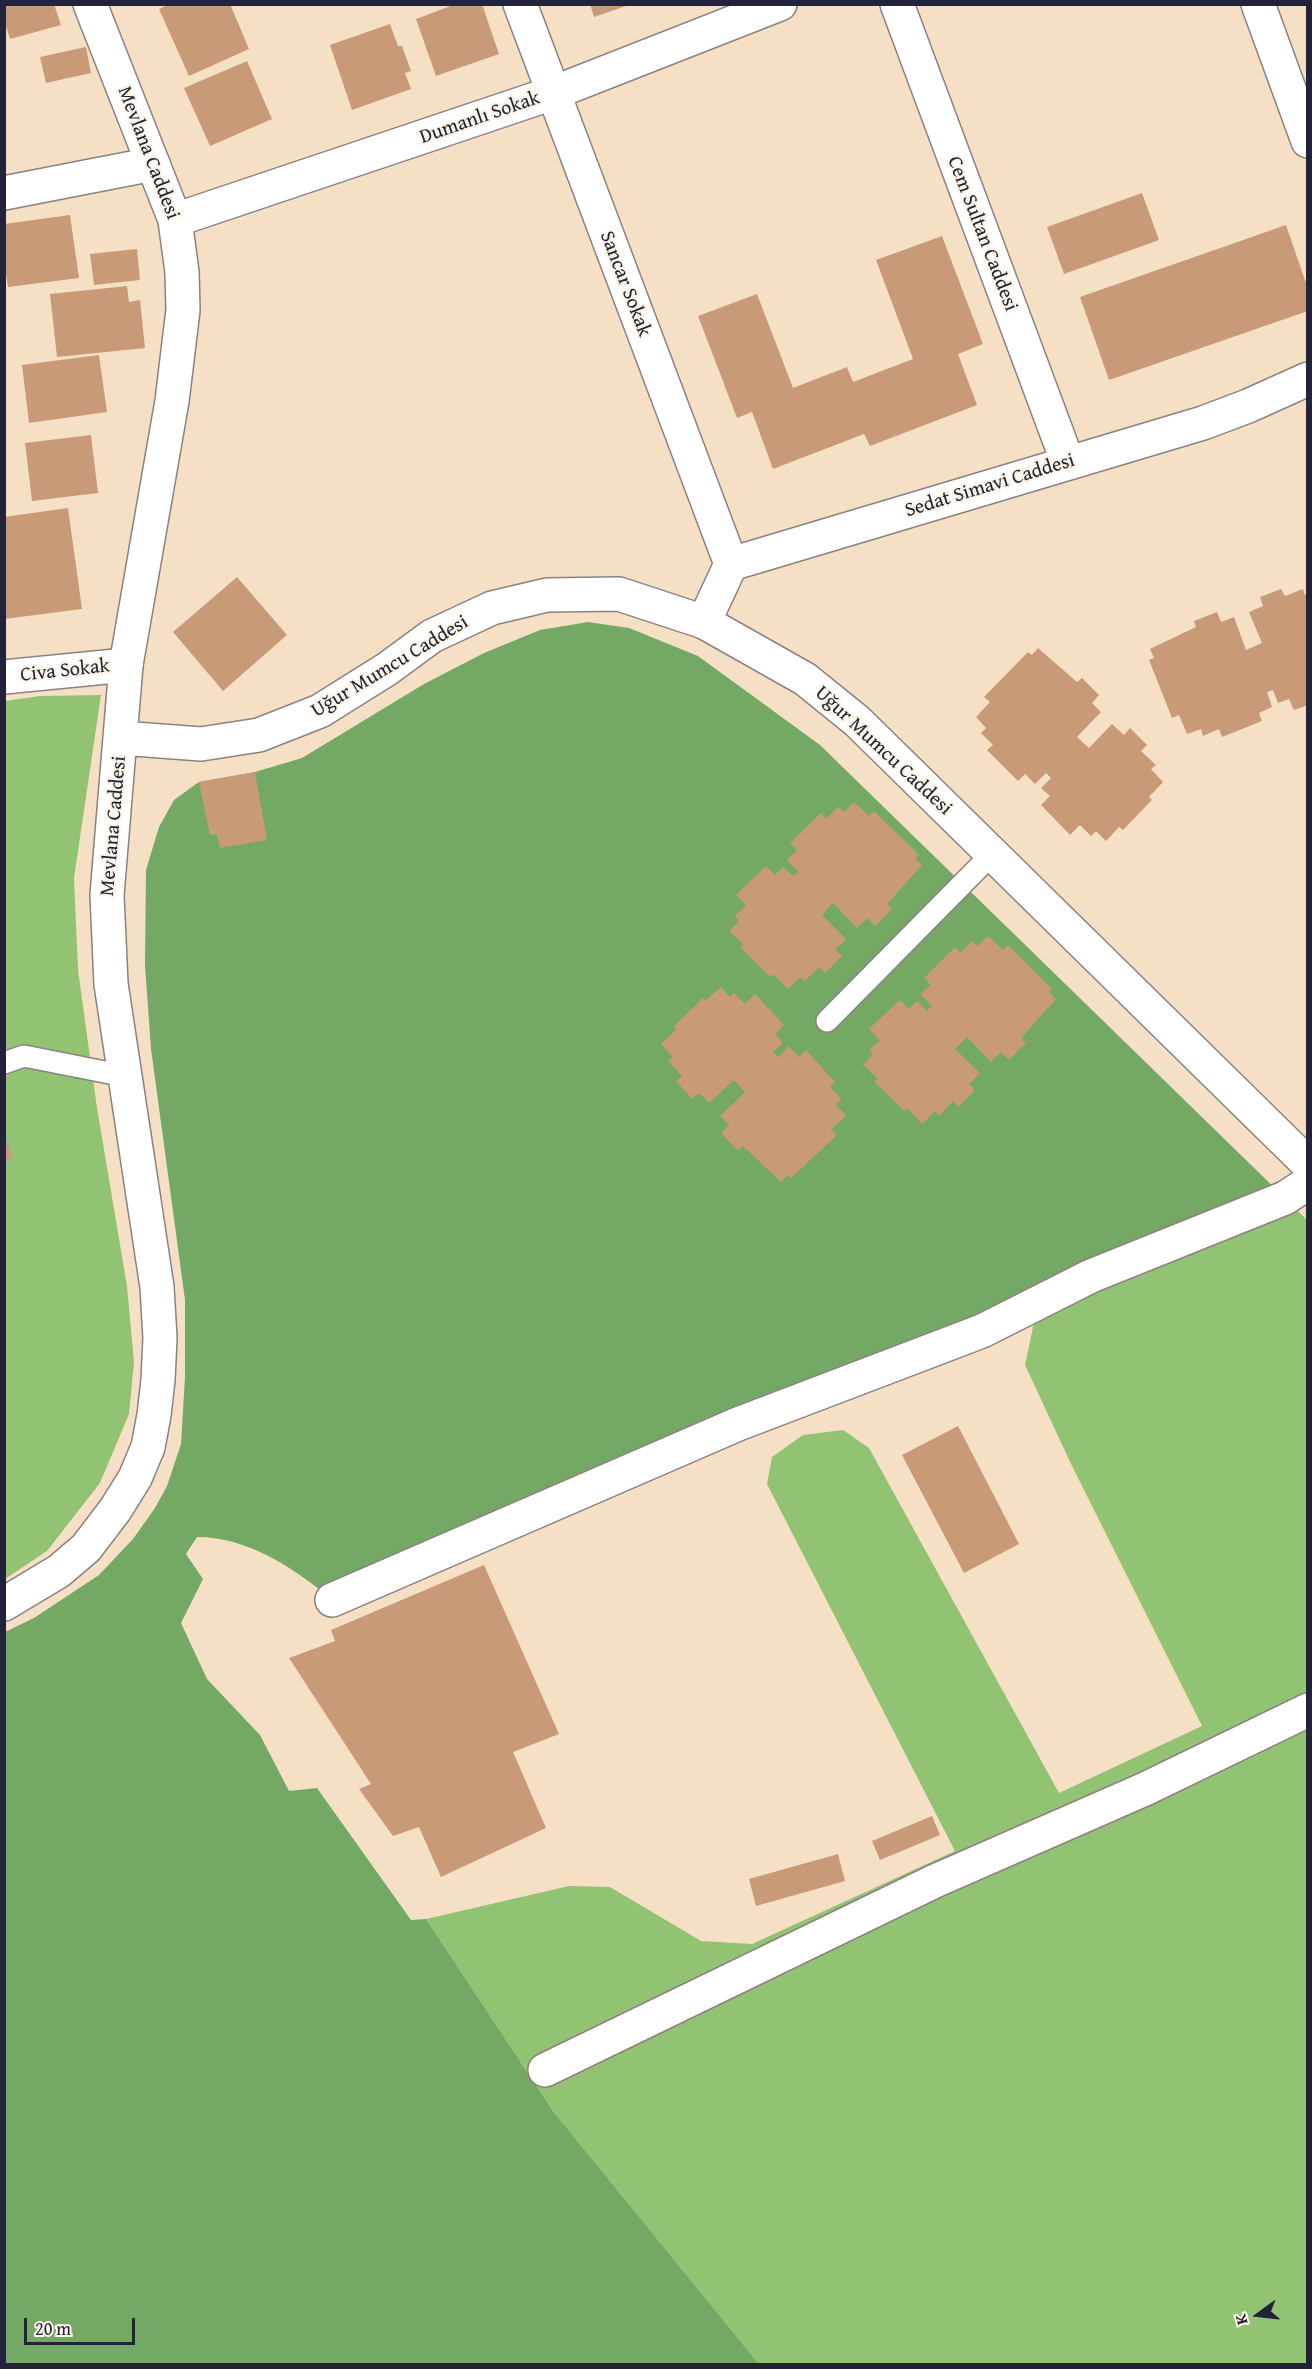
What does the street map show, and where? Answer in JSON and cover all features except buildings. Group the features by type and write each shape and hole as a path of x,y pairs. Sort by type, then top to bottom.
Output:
{"street":[{"name":"Mevlana Caddesi","path":"4,1604 59,1571 86,1548 115,1510 135,1478 148,1448 154,1415 160,1338 157,1287 111,984 107,895 126,665 172,401 183,310 181,250 175,220 90,4"},
{"name":"Sancar Sokak","path":"520,4 731,564"},
{"name":"Dumanlı Sokak","path":"175,220 553,93 780,4"},
{"name":"Cem Sultan Caddesi","path":"897,4 1068,463"},
{"path":"1258,4 1308,141"},
{"path":"4,193 153,164"},
{"name":"Sedat Simavi Caddesi","path":"731,564 1203,423 1308,380"},
{"path":"704,622 731,564"},
{"name":"Uğur Mumcu Caddesi","path":"121,738 201,744 259,735 320,711 387,669 432,636 492,608 547,596 620,594 704,622 805,679 857,721 1308,1164"},
{"name":"Civa Sokak","path":"4,677 126,665"},
{"path":"332,1600 738,1425 982,1331 1091,1276 1285,1198 1308,1182"},
{"path":"545,2070 935,1881 1145,1789 1308,1710"}],"lane":[{"path":"827,1021 992,854"},
{"path":"4,1063 24,1056 125,1076"}],"green space":[{"path":"588,622 629,628 698,656 820,745 1285,1198 332,1600 286,1566 252,1548 234,1542 197,1537 186,1554 203,1579 181,1623 207,1679 260,1735 289,1791 317,1788 411,1920 426,1919 553,2111 759,2364 5,2364 5,1632 34,1618 99,1575 133,1539 167,1486 181,1444 185,1377 185,1300 151,1049 145,965 146,870 159,827 174,800 199,782 255,772 302,758 424,684 484,653 540,630"},
{"path":"101,695 74,878 78,970 97,1108 127,1286 134,1362 129,1414 100,1483 47,1551 5,1579 5,701 40,696"},
{"path":"1285,1198 1307,1220 1307,2364 759,2364 553,2111 426,1919 569,1886 610,1887 701,1941 752,1944 955,1851 767,1484 772,1457 803,1435 843,1430 869,1448 1059,1793 1202,1726 1072,1466 1025,1365 1038,1303"}]}
